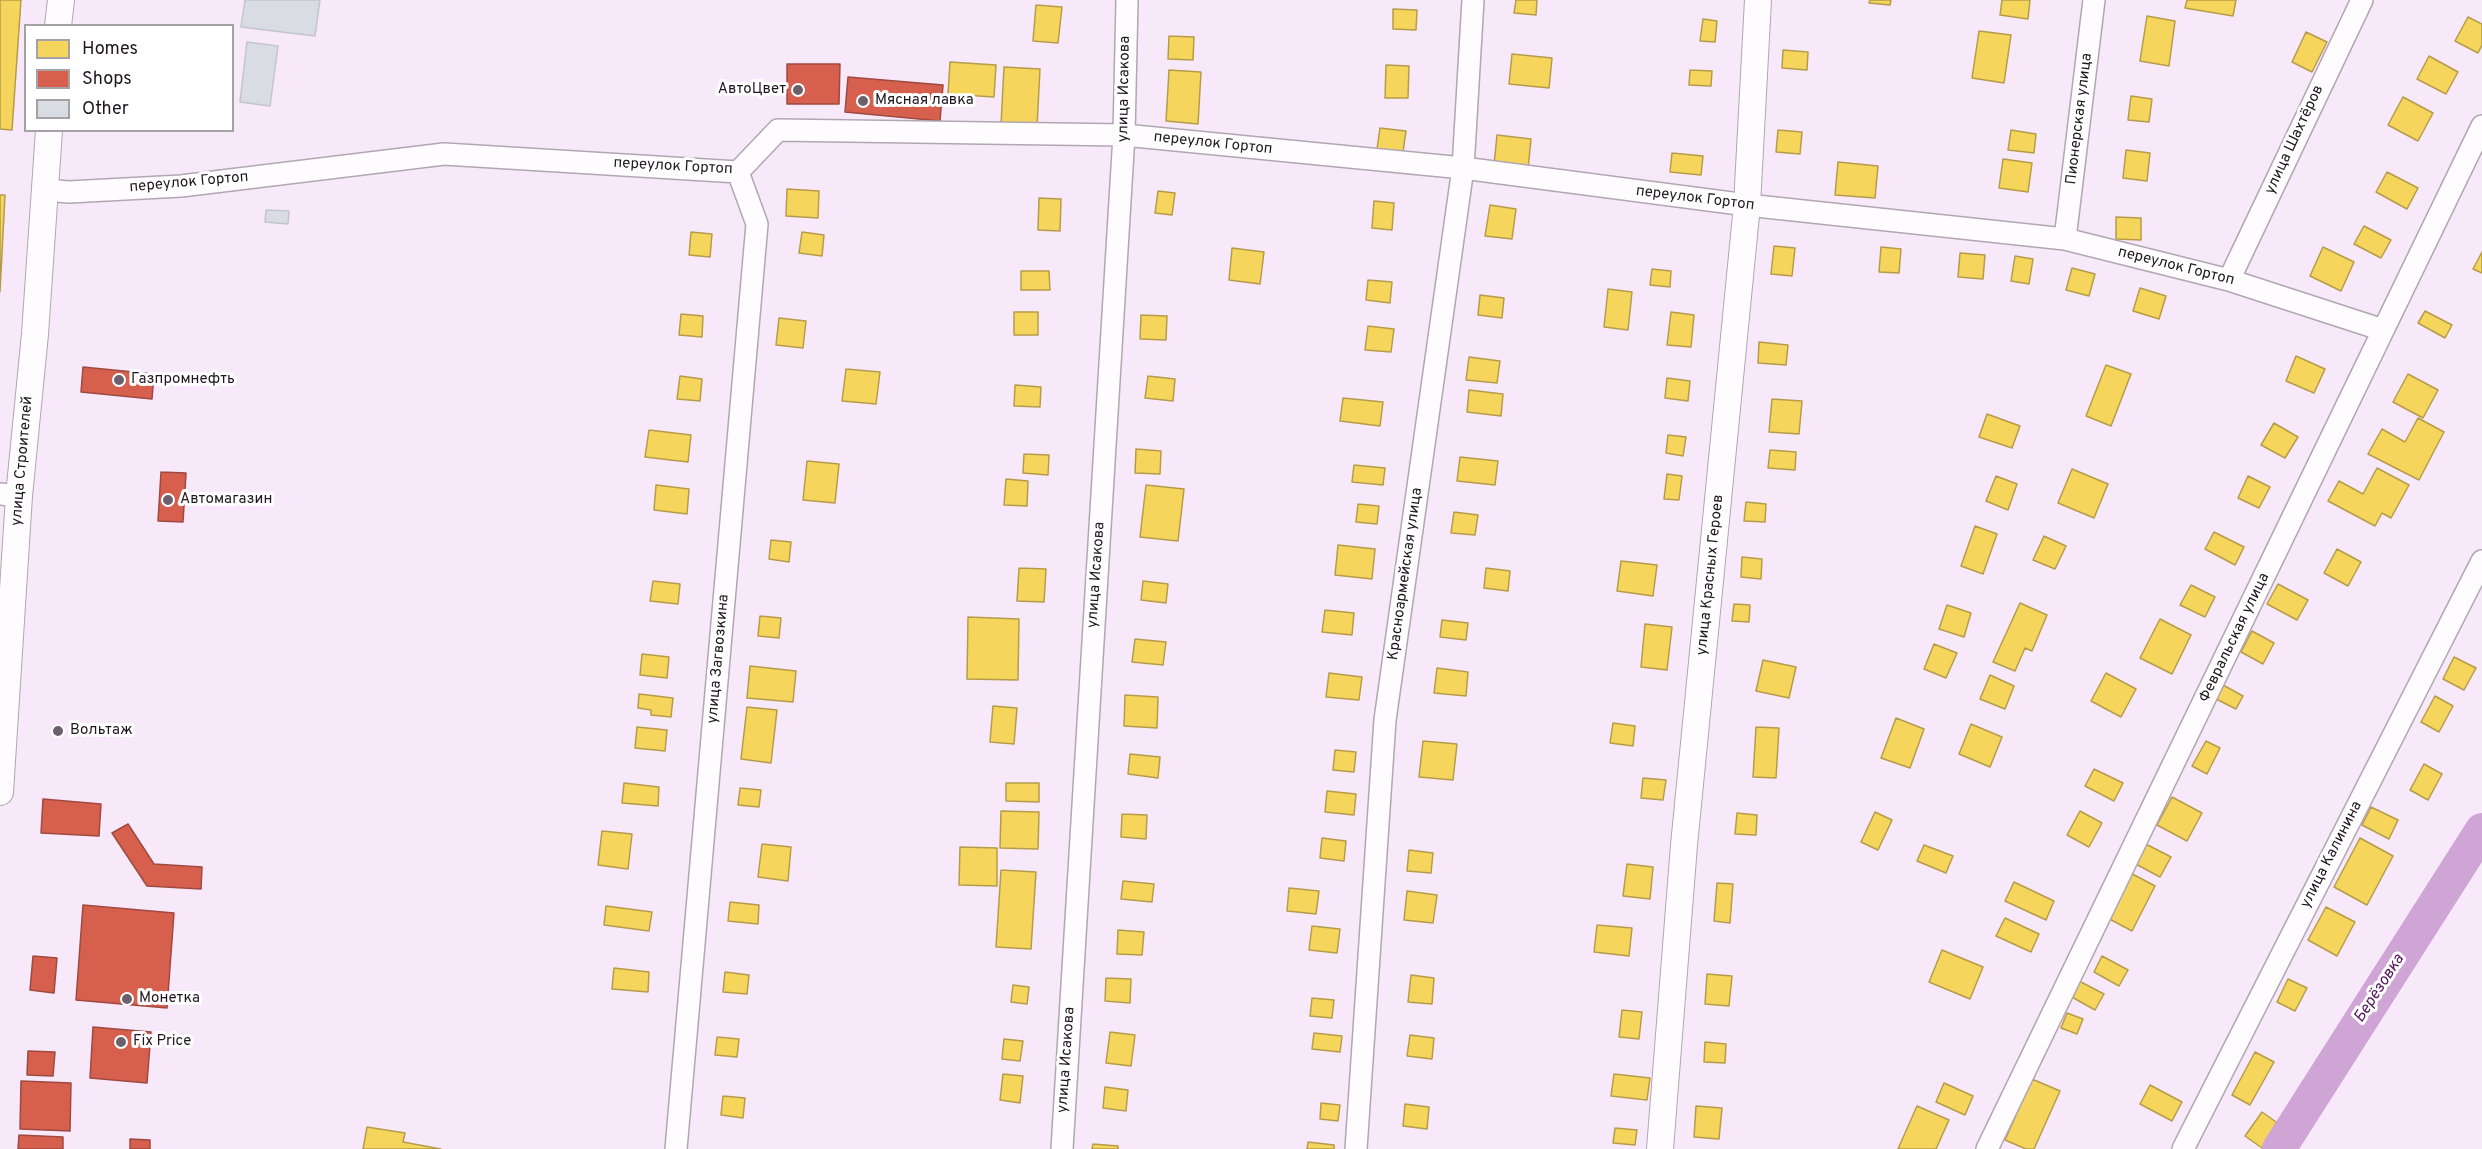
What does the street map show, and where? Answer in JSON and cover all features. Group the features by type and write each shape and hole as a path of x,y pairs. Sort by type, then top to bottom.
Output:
{"main road":[{"path":"58,24 61,0"},
{"name":"улица Красных Героев","path":"1660,1149 1685,833 1747,206 1758,0"},
{"name":"улица Строителей","path":"0,792 10,495 34,334 49,132"}],"street":[{"name":"улица Исакова","path":"1062,1149 1124,135 1127,0"},
{"name":"Красноармейская улица","path":"1356,1149 1385,720 1463,168 1473,0"},
{"name":"Пионерская улица","path":"2065,239 2094,0"},
{"name":"улица Шахтёров","path":"2229,280 2362,0"},
{"name":"Февральская улица","path":"1987,1149 2482,126"},
{"name":"переулок Гортоп","path":"44,190 69,192 181,186 444,154 738,172 778,130 1124,135 1463,168 1747,206 2065,239 2229,280 2383,330"},
{"name":"улица Загвозкина","path":"676,1149 757,224 738,172"},
{"name":"улица Калинина","path":"2183,1149 2482,561"}],"building: Homes":[{"path":"0,0 21,0 12,130 0,129"},
{"path":"1516,0 1537,0 1536,15 1514,13"},
{"path":"1870,0 1891,0 1890,5 1869,3"},
{"path":"2002,0 2030,0 2028,19 2000,15"},
{"path":"2187,0 2236,0 2233,16 2185,8"},
{"path":"1036,5 1062,7 1058,43 1033,41"},
{"path":"1393,9 1417,10 1416,30 1393,29"},
{"path":"2147,16 2175,21 2169,66 2140,61"},
{"path":"2468,17 2482,24 2482,45 2478,53 2455,41"},
{"path":"1703,19 1717,21 1715,42 1700,41"},
{"path":"1979,31 2011,35 2004,83 1972,78"},
{"path":"2306,32 2327,42 2312,72 2292,62"},
{"path":"1169,36 1194,37 1193,60 1168,59"},
{"path":"1783,50 1808,52 1807,70 1782,68"},
{"path":"1512,54 1552,58 1549,88 1509,84"},
{"path":"2429,56 2458,72 2446,94 2417,79"},
{"path":"950,62 996,65 994,97 948,94"},
{"path":"1386,65 1409,66 1408,98 1385,98"},
{"path":"1004,67 1040,69 1037,127 1001,125"},
{"path":"1169,70 1201,72 1198,124 1166,121"},
{"path":"1690,70 1712,71 1711,86 1689,85"},
{"path":"2131,96 2152,99 2149,122 2128,120"},
{"path":"2403,97 2433,113 2418,141 2388,125"},
{"path":"1380,128 1406,131 1403,152 1377,149"},
{"path":"1778,130 1802,132 1800,154 1776,152"},
{"path":"2011,130 2036,134 2034,153 2008,150"},
{"path":"1497,135 1531,139 1528,169 1494,165"},
{"path":"2126,150 2150,153 2147,181 2123,178"},
{"path":"1672,153 1703,156 1701,175 1670,172"},
{"path":"2003,159 2032,163 2028,192 1999,188"},
{"path":"1838,162 1878,166 1875,198 1835,195"},
{"path":"2387,172 2418,188 2407,209 2376,192"},
{"path":"787,189 819,191 818,218 786,216"},
{"path":"1158,191 1175,193 1172,215 1155,213"},
{"path":"0,195 5,195 0,292"},
{"path":"1039,198 1061,199 1060,231 1038,230"},
{"path":"1374,201 1394,203 1392,230 1372,228"},
{"path":"1490,205 1516,209 1512,239 1485,236"},
{"path":"2116,217 2141,218 2141,240 2116,239"},
{"path":"2364,226 2391,240 2381,258 2354,244"},
{"path":"691,232 712,234 710,257 689,255"},
{"path":"802,232 824,235 822,256 799,253"},
{"path":"1774,246 1795,248 1792,276 1771,274"},
{"path":"1881,247 1901,249 1899,273 1879,272"},
{"path":"2323,247 2354,262 2341,291 2310,276"},
{"path":"1232,248 1264,252 1260,284 1229,280"},
{"path":"2482,252 2482,273 2473,269"},
{"path":"1960,253 1985,255 1983,279 1958,277"},
{"path":"2015,256 2033,259 2029,284 2011,281"},
{"path":"2072,268 2095,274 2089,296 2066,290"},
{"path":"1652,269 1671,271 1670,287 1650,285"},
{"path":"1021,271 1049,271 1050,290 1021,290"},
{"path":"1368,280 1392,282 1390,303 1366,300"},
{"path":"2140,288 2166,296 2159,319 2133,311"},
{"path":"1608,289 1632,292 1628,330 1604,327"},
{"path":"1480,295 1504,298 1502,318 1478,315"},
{"path":"2425,311 2452,325 2445,338 2418,323"},
{"path":"1014,312 1038,312 1038,335 1014,335"},
{"path":"1671,312 1694,315 1691,347 1667,345"},
{"path":"681,314 703,316 702,337 679,335"},
{"path":"1141,315 1167,316 1166,340 1140,339"},
{"path":"779,318 806,321 803,348 776,345"},
{"path":"1368,326 1394,329 1391,352 1365,350"},
{"path":"1759,342 1788,345 1786,365 1758,363"},
{"path":"2296,356 2325,369 2314,393 2286,381"},
{"path":"1469,357 1500,361 1497,383 1466,380"},
{"path":"2106,365 2131,374 2111,426 2086,416"},
{"path":"846,369 880,372 876,404 842,401"},
{"path":"2408,374 2438,390 2423,418 2393,402"},
{"path":"680,376 702,379 700,401 677,399"},
{"path":"1148,376 1175,379 1173,401 1145,398"},
{"path":"1667,378 1690,381 1688,401 1665,398"},
{"path":"1015,385 1041,387 1040,407 1014,406"},
{"path":"1469,390 1503,394 1501,416 1467,412"},
{"path":"1343,398 1383,402 1380,426 1340,421"},
{"path":"1772,399 1802,401 1799,434 1769,432"},
{"path":"1987,414 2020,426 2012,448 1979,437"},
{"path":"2418,418 2444,432 2419,480 2368,454 2382,429 2405,442"},
{"path":"2274,423 2298,437 2285,458 2261,445"},
{"path":"649,430 691,435 688,462 645,457"},
{"path":"1668,435 1686,437 1683,456 1666,453"},
{"path":"1136,449 1161,451 1160,474 1135,473"},
{"path":"1770,450 1796,452 1795,470 1768,468"},
{"path":"1024,454 1049,455 1048,475 1023,473"},
{"path":"1460,457 1498,461 1495,485 1457,481"},
{"path":"807,461 839,464 835,503 803,500"},
{"path":"1354,465 1385,468 1383,485 1352,482"},
{"path":"2377,468 2409,485 2391,518 2382,513 2375,526 2328,501 2339,481 2363,494"},
{"path":"2072,469 2108,484 2094,518 2058,503"},
{"path":"1667,474 1682,476 1679,500 1664,499"},
{"path":"1996,476 2017,484 2008,510 1986,501"},
{"path":"2248,476 2270,487 2259,508 2238,498"},
{"path":"1006,479 1028,481 1027,506 1004,505"},
{"path":"656,485 689,489 687,514 654,510"},
{"path":"1146,485 1184,489 1178,541 1140,537"},
{"path":"1746,502 1766,504 1765,522 1744,521"},
{"path":"1358,504 1379,506 1377,524 1356,522"},
{"path":"1454,512 1478,515 1475,535 1451,533"},
{"path":"1975,526 1997,534 1983,574 1961,566"},
{"path":"2214,532 2244,547 2235,565 2205,549"},
{"path":"2044,536 2066,546 2055,569 2033,560"},
{"path":"771,540 791,542 789,562 769,559"},
{"path":"1338,545 1375,549 1372,579 1335,575"},
{"path":"2337,549 2361,562 2348,586 2324,573"},
{"path":"1742,557 1762,559 1761,579 1741,577"},
{"path":"1621,561 1657,565 1653,596 1617,591"},
{"path":"1019,568 1046,569 1044,602 1017,601"},
{"path":"1486,568 1510,571 1508,591 1484,588"},
{"path":"653,581 680,584 678,604 650,601"},
{"path":"1143,581 1168,584 1166,603 1141,600"},
{"path":"2278,584 2308,600 2297,620 2267,604"},
{"path":"2191,585 2215,597 2205,617 2180,605"},
{"path":"2020,603 2047,615 2032,651 2025,648 2015,671 1993,662"},
{"path":"1734,604 1750,605 1749,622 1732,621"},
{"path":"1947,605 1971,613 1964,637 1939,629"},
{"path":"1325,610 1354,613 1352,635 1322,632"},
{"path":"760,616 781,618 779,638 758,636"},
{"path":"968,617 1019,619 1018,680 967,679"},
{"path":"2160,619 2191,635 2172,674 2140,658"},
{"path":"1442,620 1468,623 1466,640 1440,637"},
{"path":"1645,624 1672,627 1667,670 1641,667"},
{"path":"2252,631 2274,643 2263,664 2241,652"},
{"path":"1135,639 1166,642 1163,665 1132,662"},
{"path":"1934,644 1957,653 1946,678 1924,669"},
{"path":"642,654 669,657 667,678 640,675"},
{"path":"2454,657 2476,668 2464,690 2443,679"},
{"path":"1763,660 1796,667 1789,698 1756,691"},
{"path":"750,666 796,671 793,702 747,698"},
{"path":"1437,668 1468,672 1466,696 1434,693"},
{"path":"1329,673 1362,677 1359,700 1326,697"},
{"path":"2106,673 2136,689 2121,717 2091,701"},
{"path":"1990,675 2014,686 2005,709 1980,699"},
{"path":"2223,685 2243,696 2236,709 2216,699"},
{"path":"639,694 673,698 671,717 651,715 651,710 638,708"},
{"path":"1125,695 1158,697 1157,728 1124,726"},
{"path":"2435,696 2453,706 2439,732 2421,722"},
{"path":"993,706 1017,708 1014,744 990,742"},
{"path":"747,707 777,710 771,763 741,759"},
{"path":"1896,718 1924,729 1910,768 1881,758"},
{"path":"1613,723 1635,726 1633,746 1610,743"},
{"path":"1971,724 2002,737 1990,767 1959,754"},
{"path":"637,727 667,730 665,751 635,748"},
{"path":"1756,727 1779,728 1776,778 1753,777"},
{"path":"1423,741 1457,744 1453,780 1419,777"},
{"path":"2206,741 2220,748 2207,774 2192,766"},
{"path":"1335,750 1356,752 1354,772 1333,770"},
{"path":"1130,754 1160,757 1158,778 1128,774"},
{"path":"2424,764 2442,774 2428,800 2410,790"},
{"path":"2094,769 2123,783 2114,801 2085,786"},
{"path":"1643,778 1666,780 1663,800 1641,798"},
{"path":"624,783 659,787 658,806 622,803"},
{"path":"1006,783 1039,783 1039,802 1006,801"},
{"path":"740,788 761,790 759,807 738,805"},
{"path":"1327,791 1356,794 1354,815 1325,812"},
{"path":"2172,797 2202,813 2187,841 2157,825"},
{"path":"2371,807 2398,820 2389,839 2362,825"},
{"path":"1001,811 1039,812 1038,849 1000,848"},
{"path":"2080,811 2102,823 2089,847 2067,835"},
{"path":"1875,812 1892,820 1878,850 1861,842"},
{"path":"1737,813 1757,815 1756,835 1735,834"},
{"path":"1122,814 1147,815 1146,839 1121,837"},
{"path":"602,831 632,834 628,869 598,865"},
{"path":"1322,838 1346,841 1344,861 1320,858"},
{"path":"2360,838 2393,856 2367,905 2334,887"},
{"path":"2142,842 2171,857 2160,877 2132,862"},
{"path":"762,844 791,847 788,881 758,877"},
{"path":"1924,845 1953,856 1946,873 1917,861"},
{"path":"960,847 997,848 997,886 959,885"},
{"path":"1409,850 1433,853 1431,873 1407,871"},
{"path":"1627,864 1653,867 1650,899 1623,896"},
{"path":"1001,870 1036,872 1031,949 996,947"},
{"path":"2125,870 2155,886 2132,931 2102,915"},
{"path":"1123,881 1154,884 1152,902 1121,899"},
{"path":"2014,882 2054,901 2046,920 2005,901"},
{"path":"1717,883 1733,884 1730,923 1714,921"},
{"path":"1289,888 1319,891 1316,914 1287,911"},
{"path":"1407,891 1437,895 1433,923 1404,920"},
{"path":"730,902 759,905 758,924 728,921"},
{"path":"606,906 652,912 649,931 604,925"},
{"path":"2326,907 2355,922 2337,956 2308,940"},
{"path":"2005,918 2039,934 2031,952 1996,936"},
{"path":"1597,925 1632,928 1629,956 1594,952"},
{"path":"1312,926 1340,929 1337,953 1309,950"},
{"path":"1118,930 1144,932 1142,955 1117,954"},
{"path":"1942,950 1983,967 1970,999 1929,982"},
{"path":"2102,956 2128,970 2119,986 2094,972"},
{"path":"614,968 649,972 648,992 612,989"},
{"path":"725,972 749,975 747,994 723,992"},
{"path":"1707,974 1732,976 1729,1006 1705,1004"},
{"path":"1411,975 1434,978 1432,1004 1408,1002"},
{"path":"1106,978 1131,979 1130,1003 1105,1001"},
{"path":"2288,979 2307,988 2295,1011 2277,1002"},
{"path":"2079,981 2104,994 2095,1010 2070,996"},
{"path":"1013,985 1029,987 1027,1004 1011,1002"},
{"path":"1312,998 1334,1000 1332,1018 1310,1016"},
{"path":"1622,1010 1642,1012 1639,1039 1619,1037"},
{"path":"2067,1013 2083,1019 2077,1034 2061,1028"},
{"path":"1110,1032 1135,1035 1131,1066 1106,1063"},
{"path":"1314,1033 1342,1036 1340,1052 1312,1049"},
{"path":"1410,1035 1434,1038 1432,1059 1407,1056"},
{"path":"717,1037 739,1039 737,1057 715,1055"},
{"path":"1004,1039 1023,1041 1020,1061 1002,1059"},
{"path":"1705,1042 1726,1044 1725,1063 1704,1062"},
{"path":"2255,1052 2274,1062 2250,1105 2232,1095"},
{"path":"1003,1074 1023,1076 1020,1103 1000,1100"},
{"path":"1614,1074 1650,1078 1647,1100 1611,1096"},
{"path":"2032,1079 2060,1091 2034,1149 2026,1149 2005,1140"},
{"path":"1944,1083 1973,1096 1965,1115 1936,1102"},
{"path":"2150,1085 2182,1102 2172,1121 2140,1104"},
{"path":"1105,1087 1128,1090 1126,1111 1103,1108"},
{"path":"723,1096 745,1098 743,1118 721,1115"},
{"path":"1321,1103 1340,1105 1338,1121 1320,1119"},
{"path":"1405,1104 1429,1107 1427,1129 1403,1126"},
{"path":"1696,1106 1722,1108 1719,1139 1694,1137"},
{"path":"1917,1106 1949,1120 1936,1149 1898,1149"},
{"path":"2262,1112 2279,1124 2262,1148 2245,1136"},
{"path":"367,1127 405,1133 403,1142 441,1149 363,1149"},
{"path":"1615,1128 1637,1130 1635,1145 1613,1143"},
{"path":"1308,1142 1334,1145 1334,1149 1307,1149"},
{"path":"1093,1144 1118,1146 1118,1149 1092,1149"}],"building: Shops":[{"path":"787,64 840,64 839,104 787,104"},
{"path":"848,77 943,85 940,121 845,112"},
{"path":"83,367 154,374 152,399 81,392"},
{"path":"161,472 186,473 183,522 158,521"},
{"path":"43,799 101,804 99,836 41,833"},
{"path":"128,824 154,864 202,867 201,889 147,886 112,833"},
{"path":"83,905 174,913 167,1008 76,1000"},
{"path":"33,956 57,958 54,993 30,990"},
{"path":"93,1027 151,1032 147,1083 90,1078"},
{"path":"28,1051 55,1052 53,1076 27,1075"},
{"path":"21,1081 71,1083 70,1131 20,1129"},
{"path":"19,1135 63,1137 63,1149 18,1149"},
{"path":"130,1139 150,1140 150,1149 130,1149"}],"building: Other":[{"path":"245,0 320,0 315,36 241,27"},
{"path":"247,42 278,46 270,106 240,102"},
{"path":"266,210 289,211 288,224 265,222"}],"waterway":[{"name":"Берёзовка","path":"2279,1149 2482,830"}],"place":[{"name":"АвтоЦвет","path":"798,90"},
{"name":"Мясная лавка","path":"863,101"},
{"name":"Газпромнефть","path":"119,380"},
{"name":"Автомагазин","path":"168,500"},
{"name":"Вольтаж","path":"58,731"},
{"name":"Монетка","path":"127,999"},
{"name":"Fix Price","path":"121,1042"}]}
